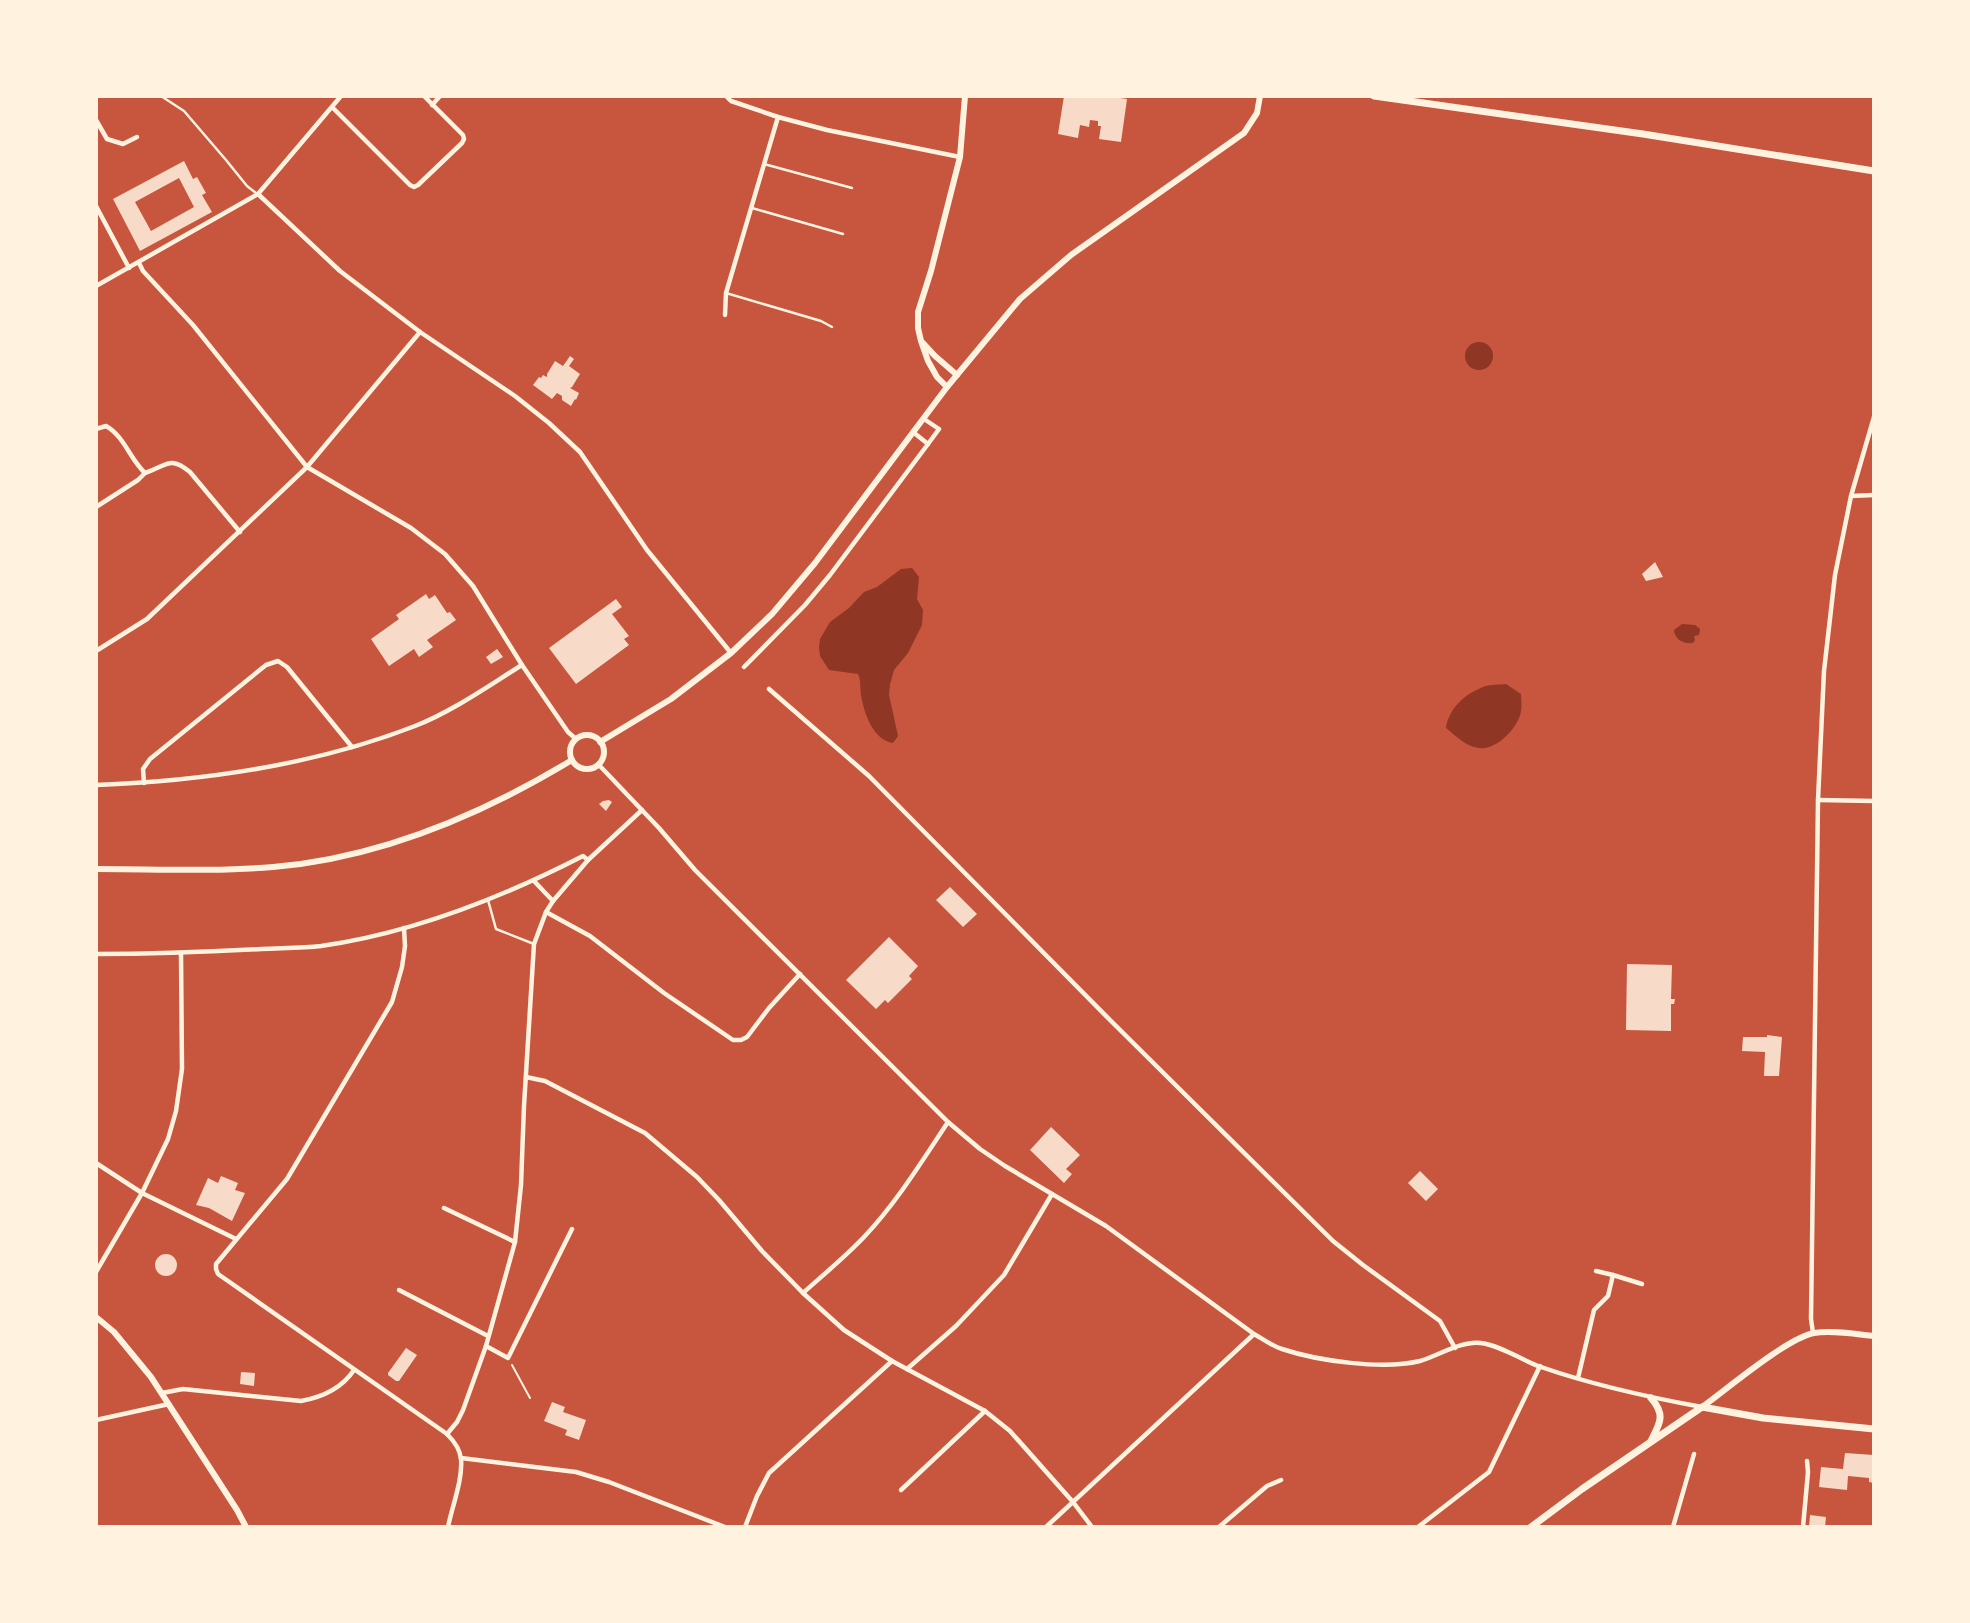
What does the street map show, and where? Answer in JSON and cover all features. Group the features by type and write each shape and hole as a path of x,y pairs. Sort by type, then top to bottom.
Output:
{"main road":[{"path":"1374,96 1874,171"},
{"path":"1651,1398 1659,1408 1661,1417 1651,1442"},
{"path":"1531,1527 1702,1408 1763,1419 1874,1429"}],"street":[{"path":"96,286 258,194 341,96"},
{"path":"331,107 414,187 463,143 464,139 424,96"},
{"path":"432,104 440,96"},
{"path":"726,96 731,101 778,117 827,130 960,157"},
{"path":"947,387 937,377 928,361 918,328 919,312 960,157 965,96"},
{"path":"600,742 671,699 731,653 772,614 797,586 957,374 1020,299 1071,255 1244,133 1257,113 1260,96"},
{"path":"724,315 726,293 778,117"},
{"path":"97,119 107,139 123,144 137,137"},
{"path":"258,194 340,271 420,332 514,396 580,452 648,550 731,653"},
{"path":"96,206 129,268"},
{"path":"139,263 307,467 411,528 445,554 473,586 522,665 568,732 576,739"},
{"path":"96,652 147,619 307,467 420,332"},
{"path":"921,341 957,374"},
{"path":"1813,1333 1811,1319 1818,800 1825,671 1835,575 1851,496 1874,417"},
{"path":"744,667 813,595 939,429 924,419"},
{"path":"96,429 106,426 114,430 145,472"},
{"path":"914,432 928,444"},
{"path":"96,507 138,480 145,472 175,462 190,472 240,531"},
{"path":"1851,496 1874,495"},
{"path":"144,783 143,769 150,759 272,662 278,661 287,667 352,747"},
{"path":"96,785 144,783 222,774 352,747 416,726 450,709 522,665"},
{"path":"769,689 869,776 1333,1241 1440,1321 1455,1348"},
{"path":"589,735 600,742 603,754 598,764 581,768 572,760 570,751 576,739 589,735"},
{"path":"96,869 274,867 364,851 405,840 473,813 572,760"},
{"path":"598,764 695,870 948,1122 980,1149 1106,1226 1254,1335 1280,1349 1312,1357 1386,1365 1416,1362 1455,1348 1481,1343 1578,1378 1651,1398 1702,1408 1774,1354 1803,1336 1825,1332 1874,1336"},
{"path":"1818,800 1874,801"},
{"path":"447,1434 463,1410 486,1346 515,1242 521,1185 534,944 553,901 588,860 642,810"},
{"path":"96,954 181,954 320,946 404,928 488,900 583,856 588,860"},
{"path":"534,881 553,901"},
{"path":"546,912 590,936 664,993 733,1040 747,1037 800,974"},
{"path":"404,928 402,967 392,1002 291,1172 216,1264 216,1269 218,1274 447,1434 461,1458 448,1527"},
{"path":"96,1272 142,1193 168,1139 181,1086 181,954"},
{"path":"526,1077 545,1082 645,1133 696,1177 762,1251 844,1330 892,1361 985,1411 1010,1431 1092,1527"},
{"path":"803,1293 863,1238 880,1218 912,1178 948,1122"},
{"path":"96,1163 142,1193 236,1239"},
{"path":"907,1368 956,1326 1003,1276 1052,1194"},
{"path":"444,1208 515,1242"},
{"path":"486,1346 508,1358 572,1229"},
{"path":"1596,1271 1642,1284"},
{"path":"1578,1378 1594,1310 1608,1296 1613,1275"},
{"path":"399,1290 488,1336"},
{"path":"96,1317 134,1354 163,1393 246,1527"},
{"path":"1046,1527 1254,1335"},
{"path":"745,1527 769,1473 892,1361"},
{"path":"1418,1527 1489,1472 1540,1366"},
{"path":"163,1393 183,1389 301,1401 313,1399 338,1387 354,1370"},
{"path":"96,1420 170,1404"},
{"path":"901,1490 985,1411"},
{"path":"1672,1527 1694,1454"},
{"path":"461,1458 576,1472 725,1527"},
{"path":"1803,1527 1807,1461"},
{"path":"1219,1527 1267,1486 1281,1480"}],"lane":[{"path":"161,96 184,111 247,187 258,194"},
{"path":"764,163 852,188"},
{"path":"751,208 843,234"},
{"path":"726,293 821,321 832,327"},
{"path":"488,900 496,929 534,944"}],"path":[{"path":"508,1358 530,1398"}],"shaded area":[{"path":"1479,342 1489,346 1493,356 1489,366 1479,370 1469,366 1465,356 1469,346"},
{"path":"912,568 919,577 917,599 923,610 922,625 908,653 894,670 890,684 889,695 898,736 893,743 880,737 871,725 862,702 858,674 829,670 820,656 819,647 820,639 830,622 864,592 877,587 901,569"},
{"path":"1682,624 1695,625 1700,629 1699,635 1694,636 1693,643 1683,642 1676,636 1674,630"},
{"path":"1506,684 1521,694 1521,709 1516,724 1506,737 1492,746 1479,748 1469,745 1446,728 1454,708 1464,698 1486,686"}],"building":[{"path":"1064,96 1127,99 1121,142 1099,139 1101,126 1098,126 1098,121 1090,120 1089,127 1080,125 1078,138 1058,134"},
{"path":"184,161 193,179 197,177 206,193 202,195 212,212 140,251 113,199","holes":["179,178 194,207 151,231 135,202"]},
{"path":"570,356 574,359 569,366 580,374 570,388 579,393 571,406 557,393 552,399 533,385 539,377 547,377 555,361 563,366"},
{"path":"1655,562 1663,577 1646,581 1642,574"},
{"path":"426,594 429,599 435,595 447,613 450,612 456,620 427,640 433,647 419,657 414,649 389,666 371,639 399,619 396,615"},
{"path":"616,599 622,607 612,614 629,636 624,639 629,645 576,684 549,648"},
{"path":"497,649 503,657 491,664 486,657"},
{"path":"609,800 612,802 606,811 599,804"},
{"path":"950,887 977,914 963,927 936,900"},
{"path":"889,937 918,966 909,976 912,979 888,1003 885,1000 876,1009 846,980"},
{"path":"1627,964 1672,965 1671,999 1675,999 1674,1004 1671,1004 1671,1031 1626,1030"},
{"path":"1743,1037 1782,1037 1779,1076 1764,1076 1765,1052 1742,1051"},
{"path":"1051,1127 1080,1155 1066,1169 1072,1174 1064,1183 1030,1150"},
{"path":"1420,1171 1438,1189 1426,1201 1408,1183"},
{"path":"221,1176 238,1183 235,1190 245,1193 232,1221 209,1208 196,1205 208,1178 218,1183"},
{"path":"162,1254 170,1254 177,1261 177,1269 170,1276 162,1276 155,1269 155,1261"},
{"path":"406,1348 417,1355 399,1381 396,1381 388,1373"},
{"path":"241,1372 255,1373 254,1386 240,1384"},
{"path":"552,1402 565,1407 563,1412 586,1420 579,1440 565,1435 567,1430 544,1421"},
{"path":"1845,1453 1874,1455 1874,1483 1869,1482 1869,1478 1848,1476 1847,1490 1819,1487 1821,1467 1843,1469"},
{"path":"1810,1515 1826,1517 1825,1527 1809,1527"}]}
